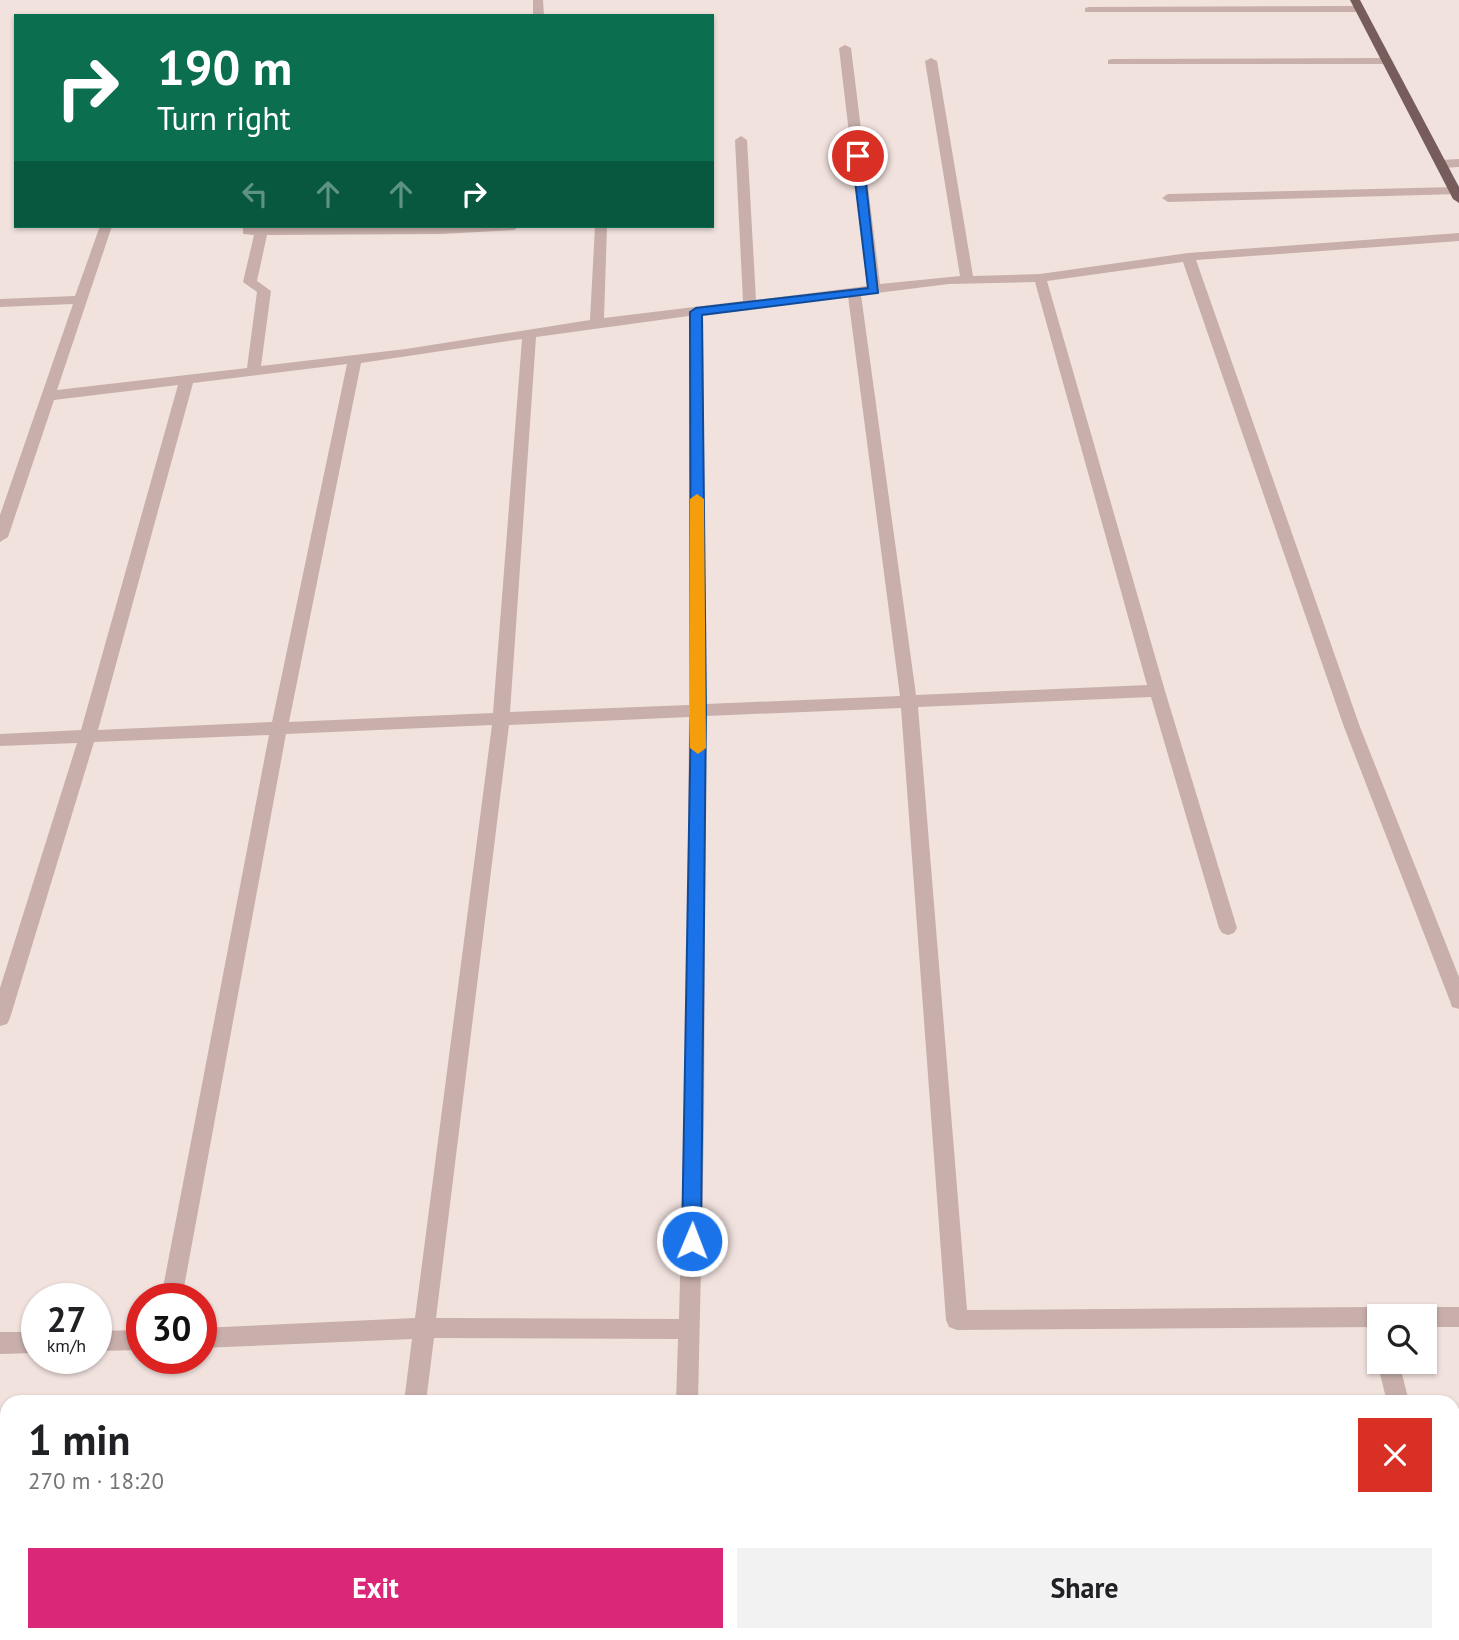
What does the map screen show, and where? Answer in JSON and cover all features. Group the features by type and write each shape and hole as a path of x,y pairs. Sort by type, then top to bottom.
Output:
{"main road":[{"path":"1357,4 1457,195"}],"street":[{"path":"1088,10 1357,4"},
{"path":"845,48 874,290"},
{"path":"931,61 967,280"},
{"path":"1112,62 1387,61"},
{"path":"741,140 750,306"},
{"path":"1441,164 1459,163"},
{"path":"1168,198 1457,195"},
{"path":"0,537 105,228"},
{"path":"253,371 264,291 250,282 254,231 477,228"},
{"path":"597,323 601,228"},
{"path":"47,396 355,359 597,323 874,290 967,280 1040,278 1188,257 1459,237"},
{"path":"1188,257 1352,727 1459,1001"},
{"path":"1040,278 1157,691 1228,928"},
{"path":"854,293 909,702 957,1320 1367,1321"},
{"path":"0,303 80,300"},
{"path":"687,1395 698,710 696,312"},
{"path":"416,1395 501,719 530,334"},
{"path":"174,1283 279,728 355,359"},
{"path":"0,1018 88,736 187,379"},
{"path":"0,740 1157,691"},
{"path":"1437,1317 1459,1317"},
{"path":"217,1337 425,1328 690,1329"},
{"path":"0,1343 21,1342"},
{"path":"1391,1374 1396,1395"}],"slow traffic":[{"path":"697,499 698,748"}],"route":[{"path":"692,1241 698,710 696,312 874,290 858,156"}]}
